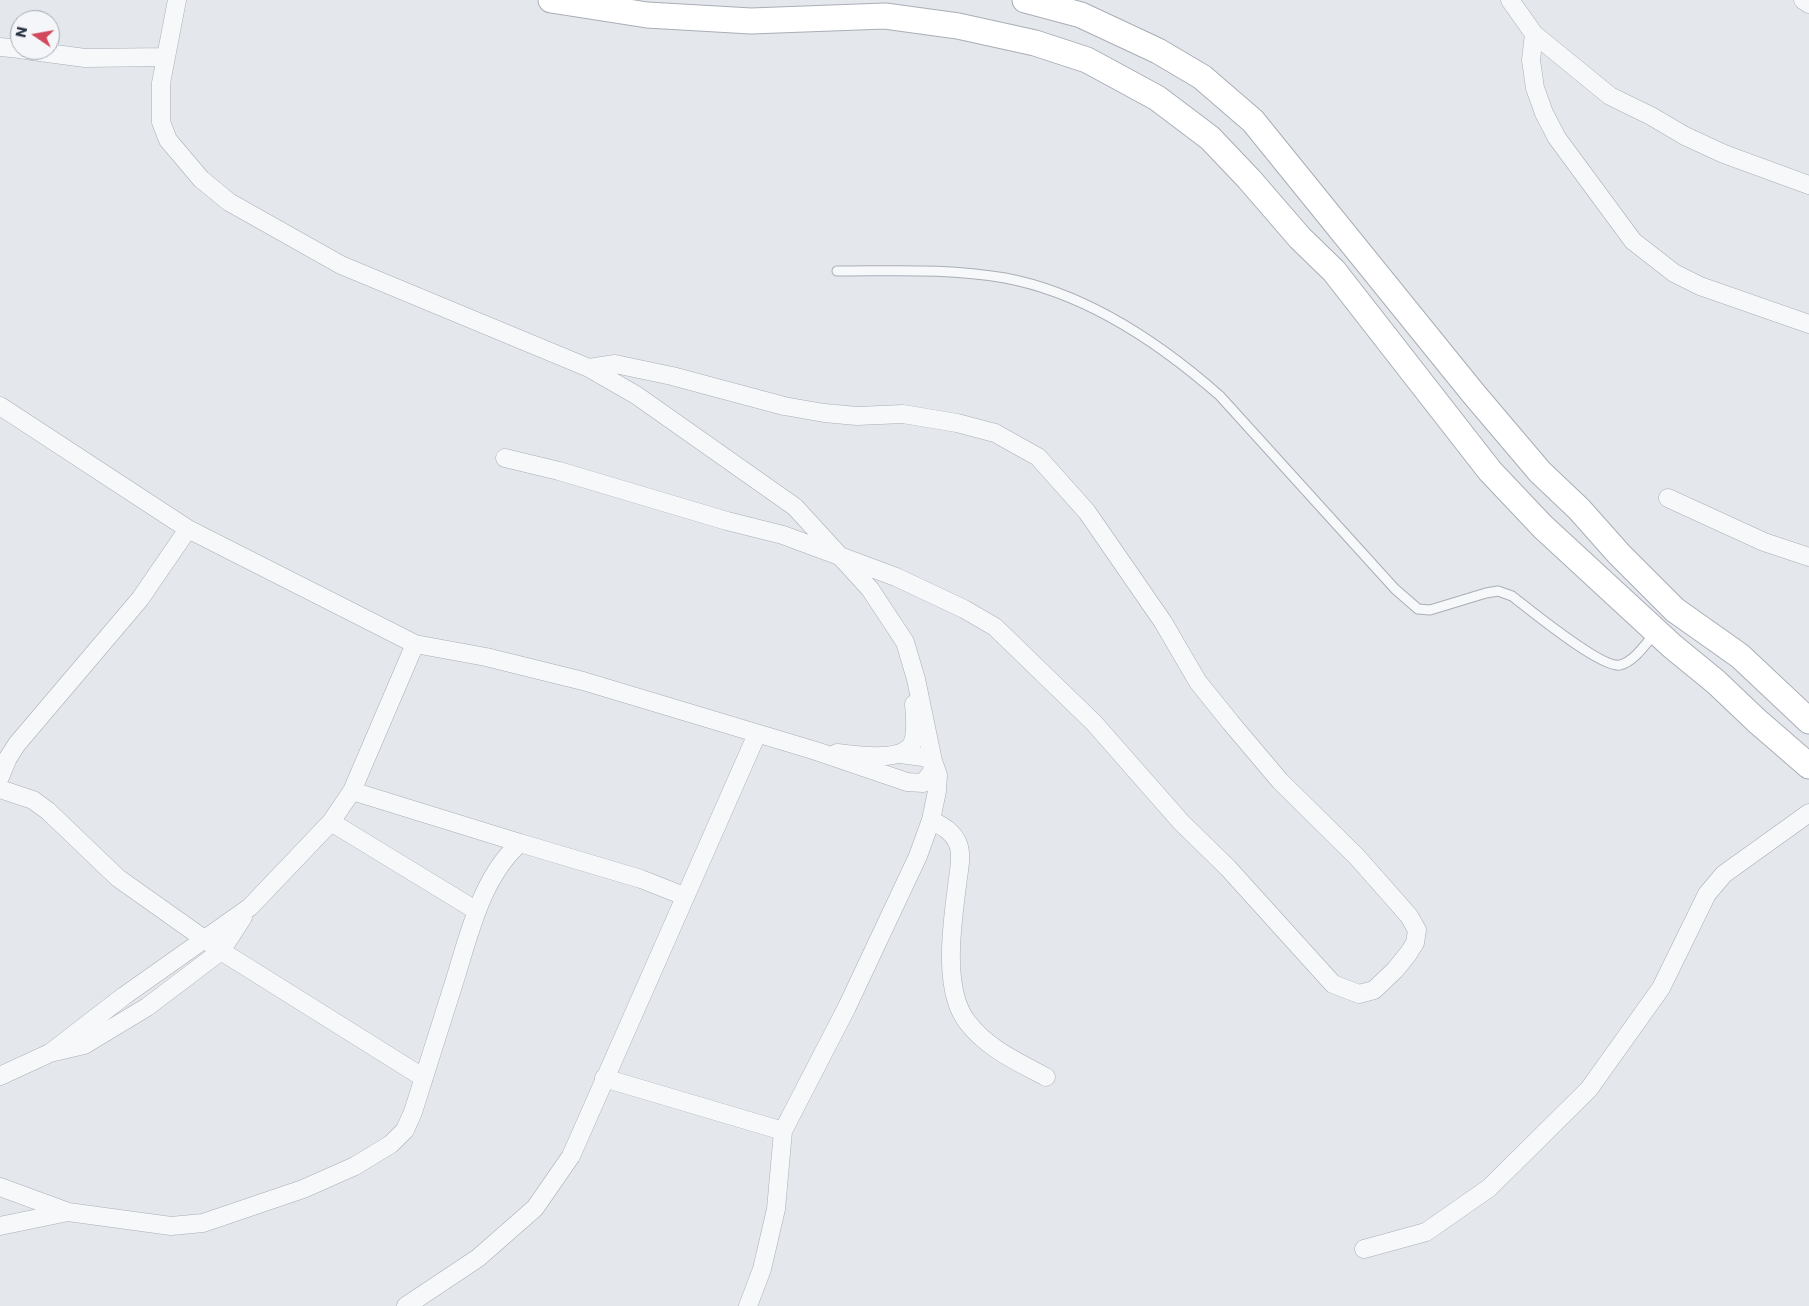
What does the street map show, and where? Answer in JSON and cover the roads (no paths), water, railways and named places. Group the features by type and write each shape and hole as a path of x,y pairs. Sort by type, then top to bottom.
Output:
{"main road":[{"path":"551,0 647,15 753,10 885,16 958,26 1035,43 1087,60 1157,98 1210,138 1249,179 1300,238 1334,271 1490,471 1543,527 1656,631 1809,766"},
{"path":"1025,0 1081,15 1158,51 1202,77 1253,121 1473,393 1540,472 1579,509 1619,554 1675,610 1740,656 1809,721"},
{"path":"1757,721 1781,694"}],"street":[{"path":"1510,0 1534,34 1610,96 1651,116 1685,136 1724,154 1809,185"},
{"path":"1803,0 1809,4"},
{"path":"178,1 164,56 160,102 162,122 168,140 201,179 228,202 341,264 589,368 636,395 795,507 870,589 905,642 916,678 933,761 938,775 931,820 895,908 783,1131 776,1209 762,1269 748,1306"},
{"path":"1534,34 1531,60 1535,88 1544,113 1558,138 1633,242 1674,273 1700,286 1809,324"},
{"path":"60,55 85,58 164,56"},
{"path":"505,458 559,471 727,521 782,535 932,592 995,627 1094,723 1181,822 1228,868 1333,984 1359,994 1374,990 1395,970 1408,954 1414,943 1417,930 1409,916 1357,857 1280,781 1231,723 1198,682 1163,622 1087,512 1038,457 995,433 957,424 903,414 857,416 824,413 784,406 672,376 615,364 589,368"},
{"path":"0,406 188,529 415,644 486,657 583,681 816,751 885,776 912,783 923,783 928,780 933,761"},
{"path":"1668,498 1764,542 1809,557"},
{"path":"0,776 17,744 140,599 188,529"},
{"path":"900,754 908,748 914,738 912,683 905,642"},
{"path":"50,1053 124,996 250,906 331,822 352,791 415,644"},
{"path":"406,1306 478,1258 535,1208 571,1156 756,734"},
{"path":"816,751 888,756 900,754 923,756 933,761"},
{"path":"912,783 922,789 928,797 931,820"},
{"path":"0,789 33,800 48,811 118,878 140,896 206,939 221,951 424,1078"},
{"path":"352,791 641,879 684,896"},
{"path":"1364,1249 1426,1232 1489,1188 1590,1089 1661,988 1707,894 1724,874 1809,813"},
{"path":"931,820 952,833 959,846 960,861 952,926 952,973 956,1000 967,1022 987,1044 1046,1077"},
{"path":"331,822 477,911"},
{"path":"0,1187 68,1212 138,1223 188,1226 246,1210 303,1189 355,1166 391,1144 405,1130 424,1078 477,911 501,864 508,853 520,843"},
{"path":"0,1076 50,1053 84,1044 146,1006 221,951 250,906"},
{"path":"604,1078 783,1131"},
{"path":"0,1226 68,1212"}],"lane":[{"path":"837,270 942,270 1006,278 1055,293 1088,307 1138,334 1190,370 1220,396 1395,589 1418,609 1430,610 1498,591 1512,596 1587,652 1612,666 1622,665 1632,659 1656,631"}]}
